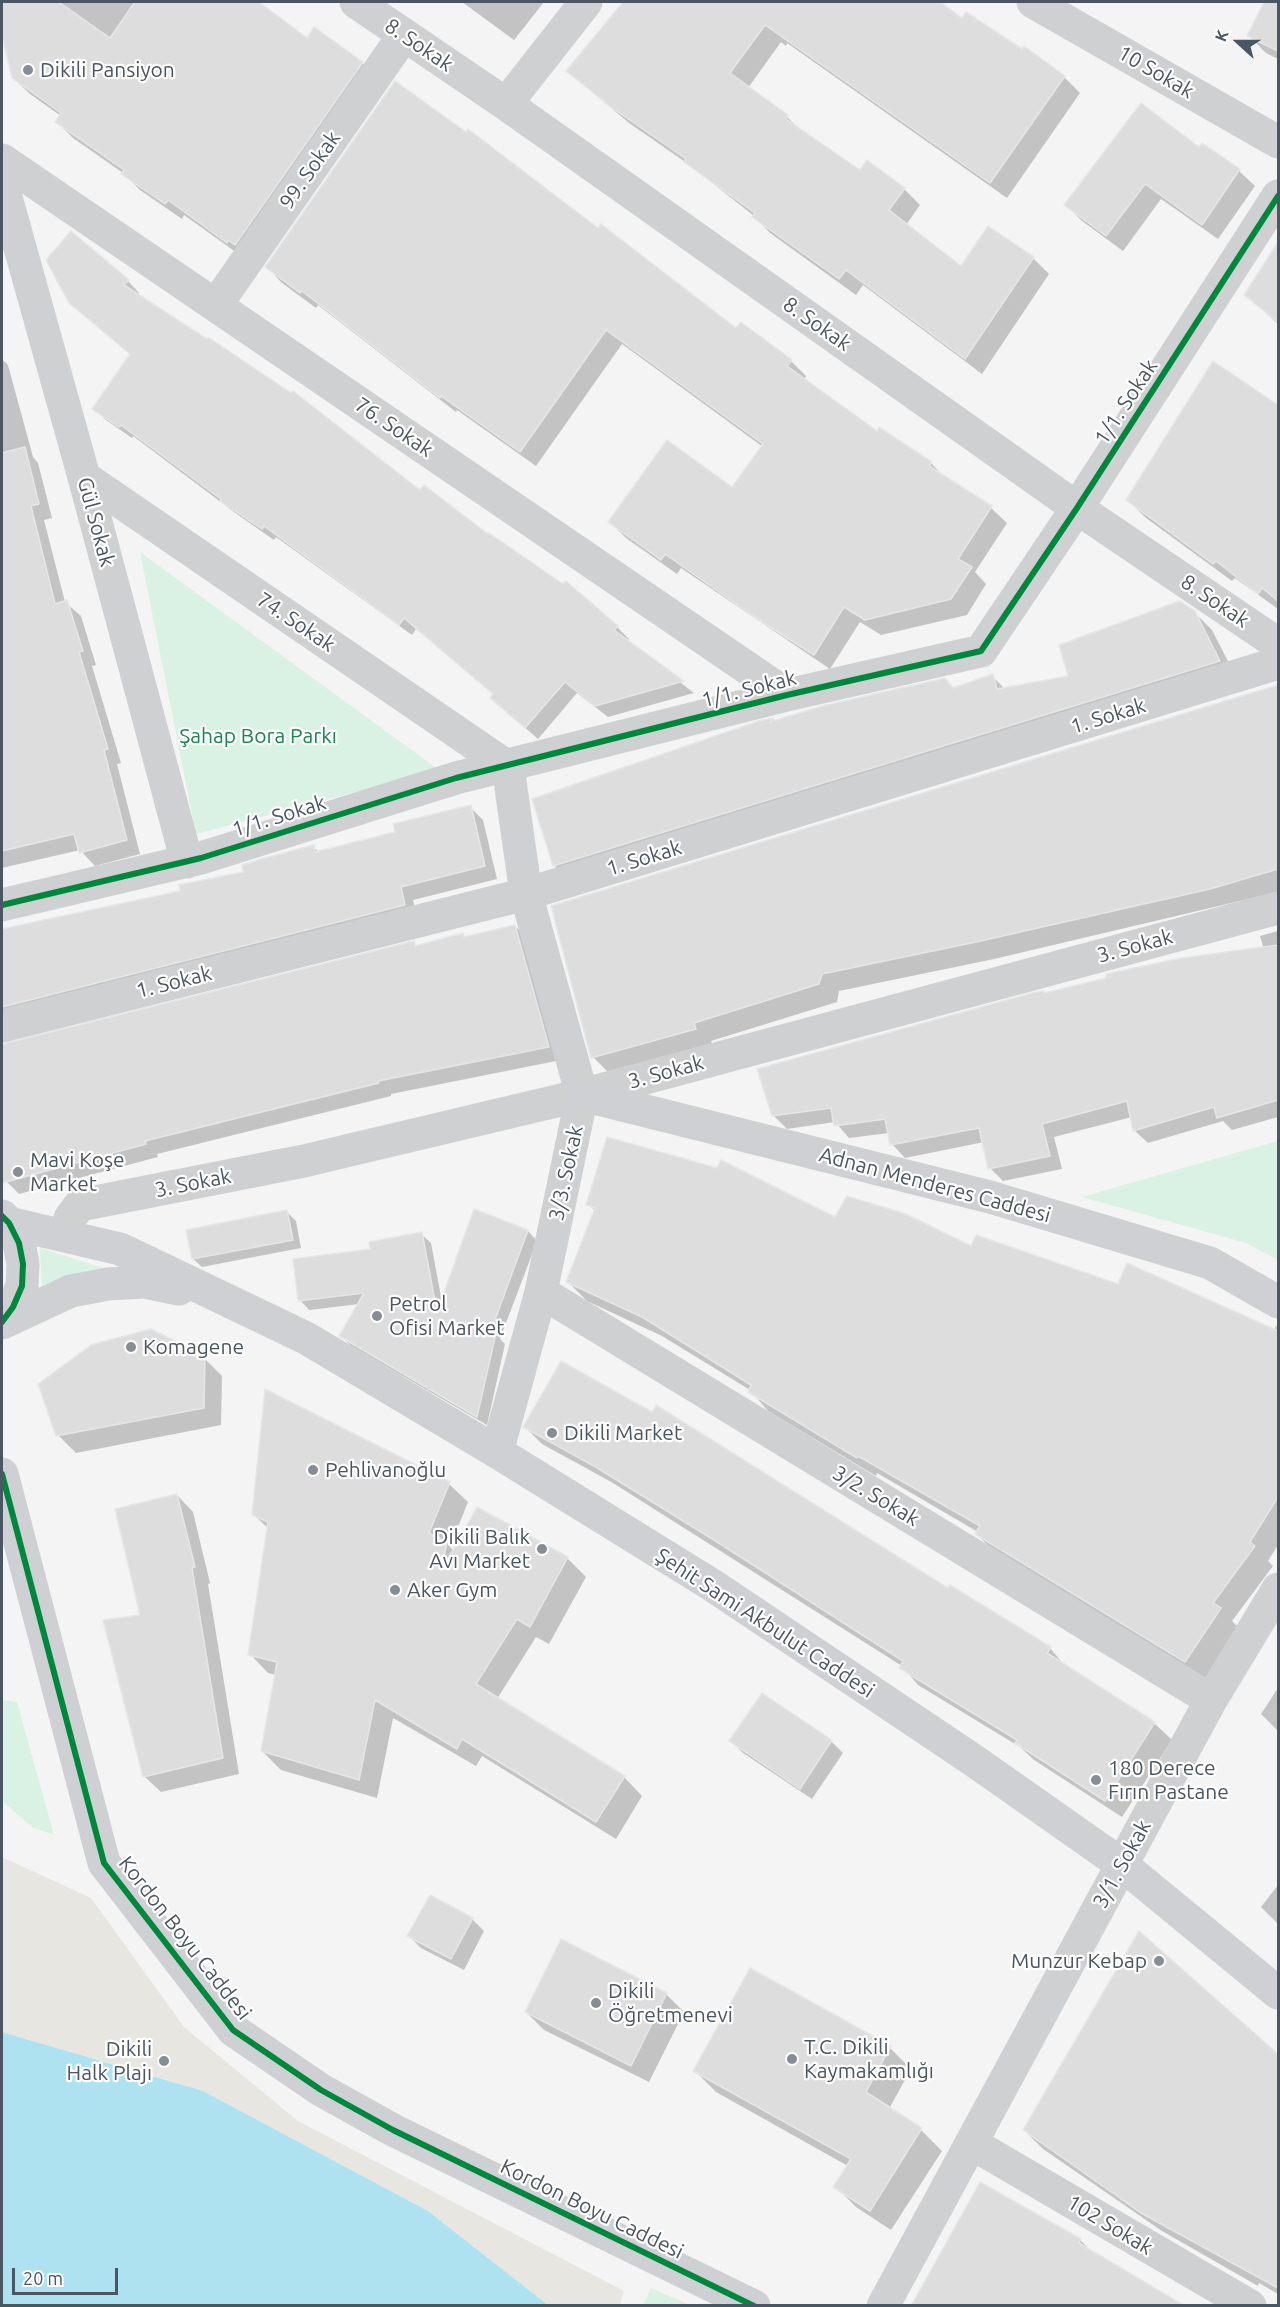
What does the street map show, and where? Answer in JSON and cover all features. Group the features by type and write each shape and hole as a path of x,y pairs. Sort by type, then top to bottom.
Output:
{"main road":[{"name":"Adnan Menderes Caddesi","path":"582,1095 990,1197 1210,1263 1278,1302"},
{"name":"Şehit Sami Akbulut Caddesi","path":"5,1220 120,1248 306,1338 497,1452 712,1585 973,1760 1121,1864 1278,1993"},
{"path":"5,1220 19,1243 23,1264 22,1286 5,1317"},
{"name":"Şehit Sami Akbulut Caddesi","path":"5,1317 71,1291 108,1284 144,1282 222,1298"},
{"name":"Kordon Boyu Caddesi","path":"2,1474 104,1863 233,2030 321,2090 393,2130 754,2306"}],"street":[{"name":"8. Sokak","path":"356,2 506,104 1077,508 1278,644"},
{"path":"506,104 586,2"},
{"name":"10 Sokak","path":"1033,2 1278,142"},
{"name":"99. Sokak","path":"216,305 404,35"},
{"name":"76. Sokak","path":"2,160 787,695"},
{"name":"Gül Sokak","path":"2,183 84,477 187,862"},
{"name":"1/1. Sokak","path":"2,905 187,862 456,778 508,767 787,695 981,651 1077,508 1278,196"},
{"name":"74. Sokak","path":"84,477 508,767"},
{"name":"1. Sokak","path":"2,1026 526,894 1278,663"},
{"name":"3/3. Sokak","path":"497,1452 541,1292 582,1095 526,894 508,767"},
{"name":"3. Sokak","path":"67,1235 70,1218 80,1205 304,1161 582,1095 1278,908"},
{"name":"3/2. Sokak","path":"541,1292 1211,1700"},
{"name":"3/1. Sokak","path":"883,2306 1211,1700 1278,1589"},
{"name":"102 Sokak","path":"971,2143 1250,2306"}],"green space":[{"name":"Şahap Bora Parkı","path":"140,552 439,770 196,834"},
{"path":"1278,1141 1278,1260 1246,1243 1082,1197"},
{"path":"40,1248 103,1268 42,1285"},
{"path":"2,1700 17,1702 54,1835 32,1827 2,1801"},
{"path":"651,2288 690,2305 643,2305"}],"sand":[{"name":"Dikili Halk Plajı","path":"2,1857 91,1898 184,2027 298,2121 624,2291 620,2305 548,2305 428,2211 203,2091 2,2032"}],"water":[{"path":"2,2032 203,2091 428,2211 548,2305 2,2305"}],"building":[{"path":"2,2 59,2 110,38 135,2 259,2 307,38 314,27 363,62 235,245 228,240 227,243 168,200 165,204 121,174 124,170 55,122 61,113 12,78 2,36"},
{"path":"623,2 940,2 962,18 966,12 1022,49 1024,46 1065,76 990,183 765,25 730,73 788,115 786,119 860,170 867,160 905,188 889,210 961,266 988,226 1034,257 965,359 846,270 839,279 752,217 755,213 684,162 686,159 611,107 566,71"},
{"path":"1264,2 1278,2 1278,51 1247,36"},
{"path":"395,81 466,132 468,129 598,228 601,224 736,328 741,322 792,360 787,366 877,431 879,427 932,462 929,466 992,506 958,559 972,567 951,599 865,620 844,607 814,655 753,616 665,554 661,560 608,522 667,440 732,487 763,444 606,330 520,452 441,396 440,398 302,291 300,293 265,267"},
{"path":"1141,103 1199,147 1202,143 1240,169 1202,225 1145,184 1106,236 1064,205"},
{"path":"71,231 129,280 124,285 207,339 208,337 291,393 293,391 420,490 424,485 488,534 563,584 566,581 618,626 614,630 684,681 595,706 565,682 525,728 490,698 493,694 404,618 399,625 264,526 262,529 220,501 221,499 121,425 119,427 92,409 130,354 69,303 46,260"},
{"path":"1278,242 1278,322 1244,295"},
{"path":"1213,361 1278,405 1278,601 1262,588 1258,594 1216,561 1213,564 1126,500"},
{"path":"25,447 39,504 31,506 55,604 67,600 83,651 79,652 108,749 104,750 127,840 79,853 74,834 2,851 2,453"},
{"path":"1180,601 1195,611 1220,661 553,866 532,799 759,721 773,718 770,722 822,706 945,678 953,688 993,674 997,689 1068,676 1059,645"},
{"path":"1278,685 1278,869 1210,889 822,974 819,984 694,1023 696,1029 591,1058 551,906"},
{"path":"471,805 485,866 401,887 405,905 2,1007 2,929 180,891 179,885 243,872 242,865 261,859 314,845 315,852 395,832 393,824"},
{"path":"515,925 549,1047 378,1081 379,1083 145,1141 146,1144 2,1183 2,1044 414,941 415,946 463,933 464,937"},
{"path":"1278,945 1278,1100 1217,1118 1214,1107 1133,1131 1127,1101 1042,1124 1050,1156 988,1169 979,1128 890,1145 885,1119 834,1126 831,1108 772,1116 757,1069 1032,993 1044,991 1044,993 1106,978 1106,974 1182,958"},
{"path":"607,1137 717,1168 721,1160 835,1217 847,1196 906,1214 971,1246 976,1235 1118,1284 1127,1263 1278,1331 1278,1497 1250,1542 1255,1546 1213,1603 1221,1608 1185,1662 975,1534 980,1526 858,1456 857,1458 748,1392 751,1385 642,1317 566,1282 595,1208 586,1205"},
{"path":"474,1209 528,1230 491,1331 496,1333 477,1417 339,1336 364,1293 298,1301 293,1259 370,1249 369,1242 422,1232 437,1312"},
{"path":"287,1210 293,1240 192,1259 186,1230"},
{"path":"151,1329 205,1356 204,1408 56,1436 38,1384 91,1345"},
{"path":"561,1361 652,1412 656,1405 948,1588 950,1585 1051,1647 1047,1653 1155,1722 1105,1801 1015,1743 1017,1740 899,1668 903,1661 594,1466 523,1427"},
{"path":"265,1389 450,1482 429,1533 447,1542 441,1571 477,1507 568,1557 530,1627 517,1619 476,1684 625,1776 596,1822 462,1739 457,1749 375,1700 359,1780 261,1751 277,1662 248,1655 268,1522 252,1515"},
{"path":"177,1494 195,1567 192,1568 223,1758 143,1777 103,1620 140,1615 115,1509"},
{"path":"762,1693 832,1740 800,1789 729,1741"},
{"path":"430,1895 473,1918 451,1959 407,1936"},
{"path":"1139,1931 1278,2054 1278,2288 1141,2213 1023,2130"},
{"name":"Dikili Öğretmenevi","path":"561,1939 667,1993 631,2066 525,2012"},
{"name":"T.C. Dikili Kaymakamlığı","path":"750,1968 891,2046 866,2092 922,2128 870,2211 833,2187 851,2159 693,2071"},
{"path":"980,2182 1081,2239 1079,2243 1185,2306 911,2306"}],"cycle path":[{"path":"2,905 201,858 456,778 787,695 981,651 1077,508 1278,196"},
{"path":"2,1216 9,1223 19,1243 23,1264 22,1286 13,1307 2,1322"},
{"path":"2,1474 104,1863 233,2030 321,2090 393,2130 754,2306"}],"place":[{"name":"Dikili Pansiyon","path":"28,70"},
{"name":"Mavi Koşe Market","path":"18,1172"},
{"name":"Petrol Ofisi Market","path":"377,1316"},
{"name":"Komagene","path":"131,1347"},
{"name":"Dikili Market","path":"552,1433"},
{"name":"Pehlivanoğlu","path":"313,1470"},
{"name":"Dikili Balık Avı Market","path":"542,1549"},
{"name":"Aker Gym","path":"395,1590"},
{"name":"180 Derece Fırın Pastane","path":"1096,1780"},
{"name":"Munzur Kebap","path":"1159,1961"},
{"name":"Dikili Öğretmenevi","path":"596,2003"},
{"name":"T.C. Dikili Kaymakamlığı","path":"792,2059"},
{"name":"Dikili Halk Plajı","path":"164,2061"}]}
